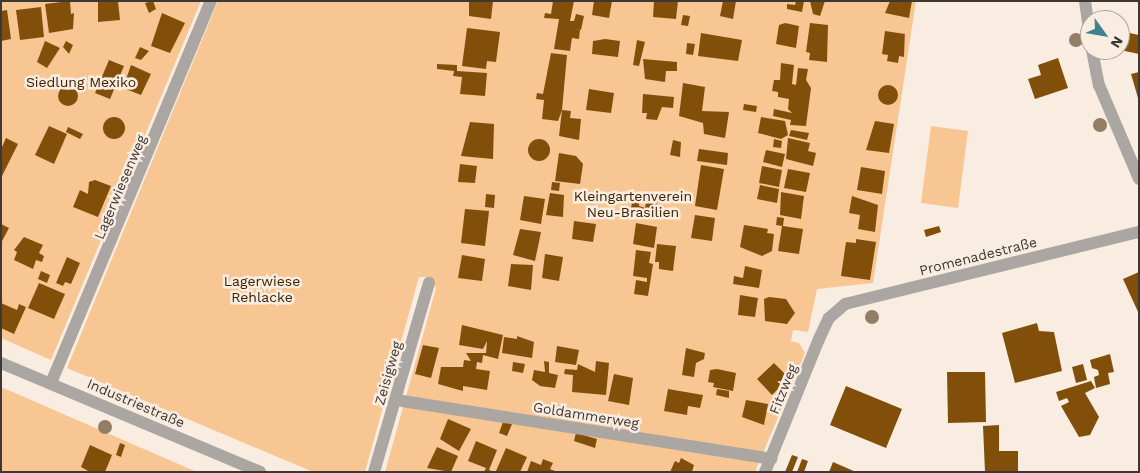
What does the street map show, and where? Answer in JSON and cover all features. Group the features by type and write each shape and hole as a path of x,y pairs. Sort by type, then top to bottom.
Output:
{"street":[{"name":"Lagerwiesenweg","path":"51,383 211,1"},
{"path":"1094,60 1099,84 1139,179"},
{"name":"Promenadestraße","path":"829,318 845,304 1139,232"},
{"name":"Zeisigweg","path":"374,472 429,282"},
{"name":"Fitzweg","path":"765,472 829,318"},
{"name":"Industriestraße","path":"1,363 260,472"},
{"name":"Goldammerweg","path":"396,400 771,459"}],"green space":[{"name":"Siedlung Mexiko","path":"1,1 201,1 51,360 1,338"},
{"name":"Kleingartenverein Neu-Brasilien","path":"218,1 916,1 873,283 817,289 808,332 793,330 791,341 799,343 805,353 755,472 385,472 436,288 427,277 419,277 365,472 313,472 67,368"},
{"path":"931,126 968,131 958,208 921,203"},
{"path":"1,387 197,472 1,472"}],"building":[{"path":"70,1 71,14 74,13 73,29 49,33 45,4"},
{"path":"98,1 118,1 120,20 98,22"},
{"path":"153,1 156,9 149,13 145,3"},
{"path":"469,1 493,1 491,19 469,16"},
{"path":"553,1 574,1 570,21 574,21 576,14 584,16 581,30 573,28 580,30 579,39 572,38 570,51 554,49 559,19 544,18 545,13 551,14"},
{"path":"594,1 612,1 609,18 592,15"},
{"path":"654,1 678,1 676,19 653,17"},
{"path":"723,1 736,1 733,19 720,16"},
{"path":"796,1 804,1 802,12 787,9 787,4 795,5"},
{"path":"810,1 825,1 820,16 813,14"},
{"path":"890,1 912,1 909,18 885,13"},
{"path":"41,7 44,37 20,40 16,10"},
{"path":"7,10 11,39 1,41 1,11"},
{"path":"162,13 185,23 170,53 151,46"},
{"path":"683,15 690,16 688,26 681,25"},
{"path":"785,23 799,26 796,48 776,44 779,25"},
{"path":"810,23 828,25 827,62 809,60 810,53 806,52"},
{"path":"467,28 500,32 496,62 487,61 486,69 462,66"},
{"path":"885,31 905,34 904,57 899,56 898,63 887,61 888,55 882,54"},
{"path":"701,33 742,40 738,61 698,56"},
{"path":"1130,33 1139,35 1139,54 1130,52"},
{"path":"605,39 620,41 618,57 592,54 593,41"},
{"path":"637,40 645,42 639,66 633,65"},
{"path":"45,41 60,48 47,68 37,62"},
{"path":"66,41 73,45 69,54 63,47"},
{"path":"687,43 695,44 693,55 686,54"},
{"path":"140,47 149,51 141,60 135,58"},
{"path":"551,53 567,55 562,110 558,121 542,119 544,100 536,99 537,93 543,94"},
{"path":"1058,58 1068,88 1035,99 1028,79 1041,75 1038,65"},
{"path":"643,59 677,62 677,71 666,71 665,82 645,79"},
{"path":"109,60 124,66 110,99 95,93"},
{"path":"781,63 794,65 792,84 796,85 798,68 808,69 806,80 811,88 806,126 790,125 791,120 773,116 774,109 792,113 788,109 789,99 778,97 778,92 772,91 774,80 780,80"},
{"path":"437,64 457,65 457,71 487,73 485,96 460,94 462,77 453,76 454,71 437,69"},
{"path":"131,65 151,74 141,95 123,88"},
{"path":"1139,72 1139,98 1138,98 1131,74"},
{"path":"683,83 705,87 702,111 729,112 725,138 704,134 703,123 679,116"},
{"path":"888,85 895,88 898,95 895,102 888,105 881,102 878,95 881,88"},
{"path":"68,86 75,89 78,96 75,103 68,106 61,103 58,96 61,89"},
{"path":"589,89 614,93 611,113 586,110"},
{"path":"643,94 674,97 673,108 662,107 657,120 646,119 647,113 642,113"},
{"path":"744,104 757,106 756,112 743,110"},
{"path":"562,110 571,111 570,118 581,119 579,140 559,136"},
{"path":"114,117 122,120 125,128 122,136 114,139 106,136 103,128 106,120"},
{"path":"761,117 785,121 788,135 781,139 758,133"},
{"path":"875,121 894,124 889,153 866,150"},
{"path":"470,122 494,124 493,159 461,156"},
{"path":"49,126 67,134 54,164 35,155"},
{"path":"68,127 83,134 80,139 66,132"},
{"path":"791,130 809,133 807,140 789,136"},
{"path":"6,138 18,144 1,178 1,149"},
{"path":"788,138 810,143 808,151 816,153 813,166 786,159"},
{"path":"539,139 547,142 550,150 547,158 539,161 531,158 528,150 531,142"},
{"path":"774,139 782,141 781,148 773,147"},
{"path":"673,140 681,142 680,157 670,155"},
{"path":"699,149 728,153 727,165 697,161"},
{"path":"766,150 785,154 782,167 763,162"},
{"path":"559,153 576,156 583,164 580,184 555,181"},
{"path":"460,164 477,166 475,183 458,182"},
{"path":"701,165 724,169 717,210 695,206"},
{"path":"762,166 782,170 779,187 759,183"},
{"path":"861,167 885,171 882,194 857,190"},
{"path":"788,169 810,173 806,192 784,188"},
{"path":"95,180 111,186 98,217 73,207 80,190 88,194 89,182"},
{"path":"552,182 560,183 559,191 551,190"},
{"path":"760,185 779,189 777,203 757,199"},
{"path":"781,192 804,196 801,219 780,215"},
{"path":"550,193 564,195 563,217 546,215"},
{"path":"486,194 495,195 494,208 485,207"},
{"path":"633,195 640,196 639,206 645,208 647,197 658,199 654,219 630,215"},
{"path":"524,196 545,199 541,224 520,220"},
{"path":"852,196 878,205 875,232 858,229 860,215 849,213"},
{"path":"465,209 489,211 485,246 461,243"},
{"path":"695,215 715,218 712,241 691,238"},
{"path":"777,217 784,218 783,226 803,229 799,254 778,251 782,226 776,225"},
{"path":"574,221 596,224 593,242 572,239"},
{"path":"636,223 657,227 654,248 633,244"},
{"path":"1,224 9,228 1,243"},
{"path":"744,225 768,229 767,233 774,234 772,251 762,256 740,247"},
{"path":"939,226 941,232 926,237 924,230"},
{"path":"520,229 541,232 535,261 513,255"},
{"path":"24,237 43,245 39,253 44,256 42,262 36,260 33,269 14,260 17,252 14,250"},
{"path":"856,239 876,242 870,280 841,276 846,242 856,243"},
{"path":"657,244 676,246 673,271 659,269 659,262 655,262"},
{"path":"636,250 651,252 649,263 653,264 648,296 634,294 636,280 647,282 647,278 633,276"},
{"path":"545,254 563,257 559,281 542,278"},
{"path":"462,255 485,259 482,281 458,278"},
{"path":"67,257 80,263 71,284 65,282 63,286 56,283"},
{"path":"511,264 533,265 531,290 508,286"},
{"path":"745,266 762,270 759,288 733,284 734,276 743,278"},
{"path":"41,271 50,275 47,283 38,279"},
{"path":"1139,272 1139,314 1123,279"},
{"path":"39,283 65,294 54,319 28,308"},
{"path":"740,295 758,298 755,317 738,315"},
{"path":"769,297 786,299 795,313 787,324 765,321 764,299"},
{"path":"1,303 17,310 19,304 26,307 14,334 1,328"},
{"path":"1037,323 1039,331 1054,332 1062,371 1015,383 1002,333"},
{"path":"462,325 503,335 498,359 483,355 482,363 477,362 476,369 490,371 487,390 463,386 463,391 438,384 441,367 463,367 464,360 471,361 466,353 486,353 487,341 483,349 459,345"},
{"path":"517,336 534,342 532,358 502,353 504,337 517,339"},
{"path":"423,345 439,348 431,378 415,374"},
{"path":"557,346 579,350 576,365 555,362"},
{"path":"686,348 705,353 704,359 696,363 694,377 682,375"},
{"path":"1110,354 1114,372 1108,373 1110,384 1096,388 1094,377 1099,375 1098,370 1092,368 1090,360"},
{"path":"544,361 549,362 549,373 558,375 555,388 540,386 532,380 534,370 545,372"},
{"path":"596,361 609,363 606,395 572,392 573,375 564,374 565,369 577,370 578,364 595,372"},
{"path":"513,362 525,364 523,373 512,371"},
{"path":"774,363 789,378 772,395 757,379"},
{"path":"1083,364 1087,380 1076,383 1072,367"},
{"path":"717,369 736,373 733,391 713,387 714,383 708,382 710,370"},
{"path":"947,372 985,372 986,422 948,423"},
{"path":"614,374 633,378 629,405 608,401"},
{"path":"1091,381 1095,388 1085,393 1099,417 1090,435 1079,437 1061,406 1069,402 1067,398 1059,401 1056,392"},
{"path":"846,386 902,409 886,448 830,425"},
{"path":"668,389 703,395 700,408 688,406 687,415 664,411"},
{"path":"717,389 729,391 729,398 716,395"},
{"path":"746,400 768,404 764,425 742,417"},
{"path":"448,419 471,429 459,451 440,439"},
{"path":"503,422 512,424 507,436 499,433"},
{"path":"999,425 999,451 1018,451 1018,471 985,472 983,426"},
{"path":"576,433 597,439 595,448 574,441"},
{"path":"476,441 497,450 489,470 494,472 484,472 486,468 468,461"},
{"path":"120,443 125,445 121,457 116,455"},
{"path":"90,445 112,455 105,472 90,472 81,467"},
{"path":"437,447 458,456 451,472 427,468"},
{"path":"506,448 527,457 520,472 496,471"},
{"path":"792,455 798,457 792,472 785,472"},
{"path":"681,458 694,465 692,472 670,472 675,461 679,463"},
{"path":"543,459 553,463 550,469 557,472 527,472 531,461 541,465"},
{"path":"802,459 808,461 804,472 797,472"},
{"path":"833,462 856,472 829,472"}],"park label":[{"name":"Lagerwiese Rehlacke","path":"262,290"}]}
